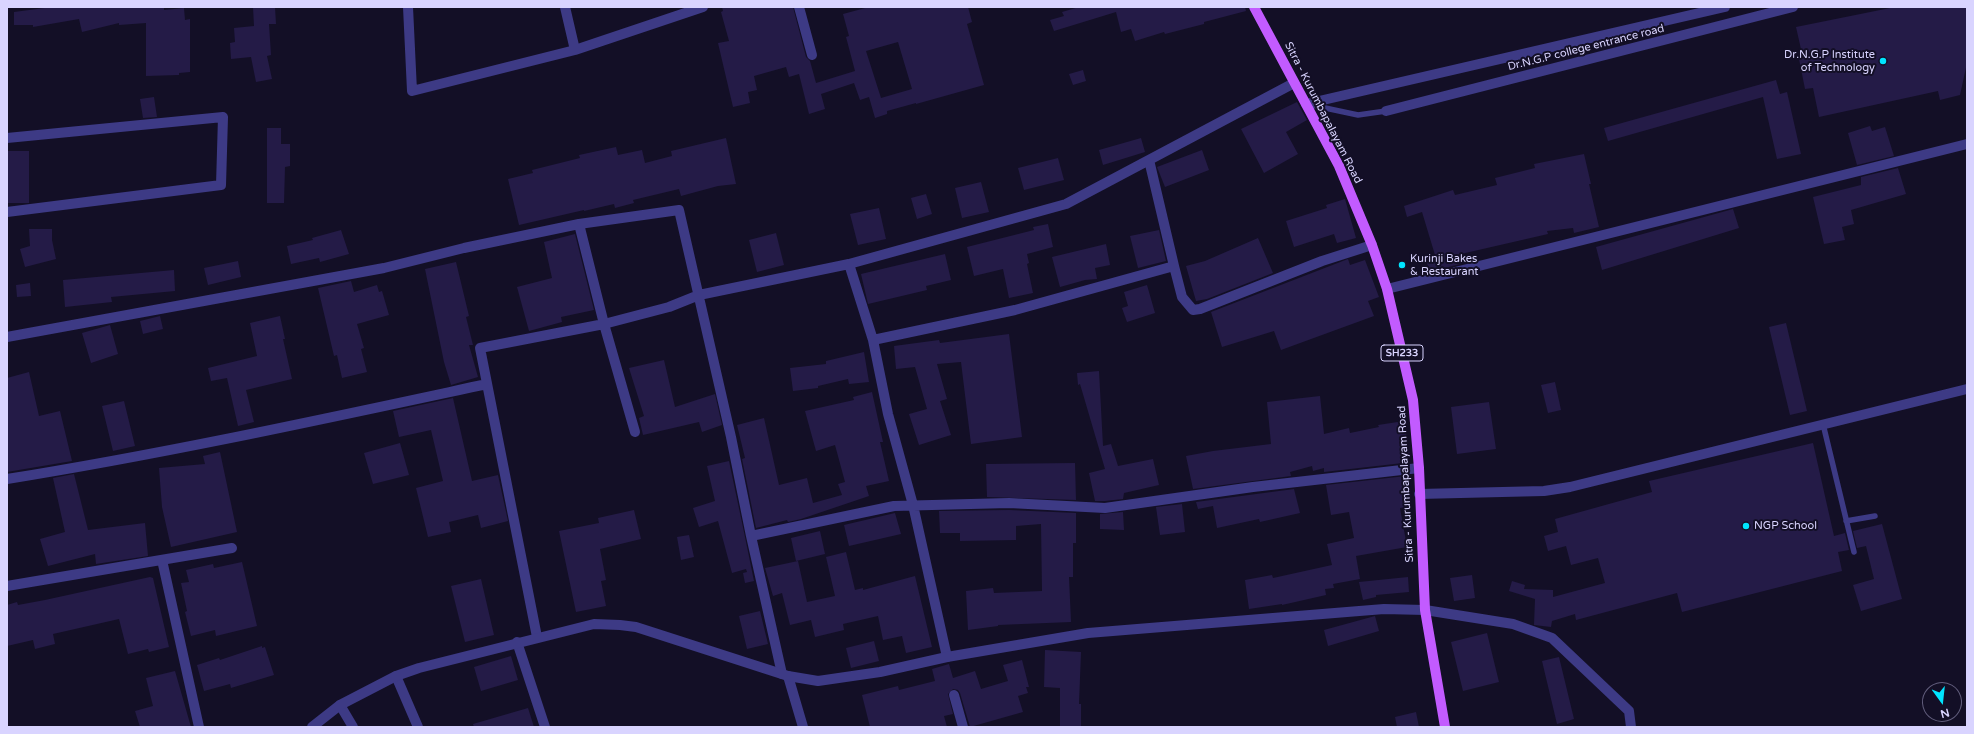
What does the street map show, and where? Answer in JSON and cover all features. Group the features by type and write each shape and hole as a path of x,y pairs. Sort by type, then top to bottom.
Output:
{"main road":[{"name":"Sitra - Kurumbapalayam Road","path":"1254,7 1339,166 1372,245 1387,289 1413,400 1419,468 1425,610 1445,727"}],"street":[{"path":"408,7 412,91 575,50 703,7"},
{"path":"565,7 575,50"},
{"path":"798,7 812,55"},
{"path":"1306,104 1725,7"},
{"name":"Dr.N.G.P college entrance road","path":"1386,111 1793,7"},
{"path":"537,638 480,348 604,324 669,307 700,295 849,264 1066,204 1294,83"},
{"path":"7,138 223,117 221,185 7,212"},
{"path":"1387,289 1967,144"},
{"path":"1149,160 1182,297 1193,310 1200,309 1322,261 1372,245"},
{"path":"7,337 384,268 470,247 579,224 679,210 700,295 752,536 785,675 799,726"},
{"path":"579,224 604,324 635,432"},
{"path":"849,264 872,340 888,414 913,505 947,657"},
{"path":"872,340 1016,310 1174,266"},
{"path":"7,479 98,464 242,437 487,384"},
{"path":"1419,494 1544,491 1570,487 1823,423 1967,389"},
{"path":"752,536 894,506 1009,502 1105,508 1253,487 1419,468"},
{"path":"7,586 232,548"},
{"path":"162,560 199,727"},
{"path":"312,727 340,705 396,676 419,668 518,642 594,624 636,627 785,675 818,681 844,678 947,657 1088,633 1376,610 1425,610 1512,624 1552,638 1629,711 1631,727"},
{"path":"518,642 545,727"},
{"path":"396,676 418,727"},
{"path":"954,695 962,727"},
{"path":"340,705 353,727"}],"lane":[{"path":"1306,104 1358,115 1386,111"},
{"path":"1823,423 1854,552"},
{"path":"1846,521 1875,516"}],"building":[{"path":"52,7 164,7 164,10 184,8 185,20 190,19 190,72 179,73 179,75 146,76 146,23 119,25 119,23 82,32 79,19 33,27 33,25 14,25 14,12"},
{"path":"253,7 275,7 276,24 269,24 271,55 267,56 272,79 256,82 251,57 231,59 230,43 235,42 234,28 254,26"},
{"path":"722,7 793,7 806,57 810,61 816,83 855,71 846,37 849,36 843,14 869,7 968,7 972,22 967,24 984,85 887,111 887,114 875,118 869,97 860,100 854,83 821,94 825,109 809,114 799,74 789,77 786,67 754,76 757,90 748,92 750,103 733,107 718,43 729,41 721,12 723,11","holes":["898,42 912,89 881,98 866,51"]},
{"path":"1079,7 1245,7 1246,11 1204,22 1204,24 1165,34 1164,32 1135,41 1131,29 1121,32 1116,12 1054,31 1050,20 1064,16 1062,12"},
{"name":"Dr.N.G.P Institute of Technology","path":"1895,7 1967,7 1967,63 1960,95 1940,100 1938,91 1819,117 1813,88 1805,89 1799,59 1803,58 1796,27"},
{"path":"1083,70 1086,81 1073,85 1069,74"},
{"path":"1776,80 1780,94 1787,92 1801,154 1777,159 1763,97 1608,141 1604,128"},
{"path":"154,97 157,117 143,118 140,99"},
{"path":"1297,102 1307,120 1286,132 1298,154 1264,173 1241,129"},
{"path":"1870,126 1872,131 1885,127 1894,156 1857,165 1848,133"},
{"path":"267,128 281,128 281,144 290,144 290,166 285,167 284,203 267,203"},
{"path":"726,138 736,184 718,186 681,196 679,189 633,200 634,203 615,208 614,204 519,225 508,179 533,173 532,170 580,158 579,155 616,147 618,155 642,150 645,163 672,156 671,151"},
{"path":"1141,138 1145,152 1103,165 1099,150"},
{"path":"1202,150 1209,170 1165,187 1157,167"},
{"path":"7,151 29,151 29,203 7,203"},
{"path":"1584,154 1599,227 1574,233 1573,228 1547,231 1548,234 1461,254 1464,263 1429,272 1426,257 1435,255 1422,212 1407,217 1404,206 1453,190 1455,195 1497,185 1495,178 1535,168 1534,164"},
{"path":"1058,158 1064,180 1024,190 1018,168"},
{"path":"1898,168 1906,194 1851,210 1854,224 1842,227 1845,240 1824,244 1813,197 1861,185 1861,177"},
{"path":"981,182 989,212 962,218 955,188"},
{"path":"926,194 932,214 917,219 911,198"},
{"path":"1345,199 1356,238 1337,243 1334,234 1294,247 1286,221 1327,208 1326,205"},
{"path":"879,208 886,239 858,245 850,214"},
{"path":"1733,209 1739,228 1602,270 1596,247"},
{"path":"1048,224 1053,247 1027,254 1029,263 1027,264 1033,293 1009,298 1003,269 974,276 967,247 1034,230 1033,227"},
{"path":"29,229 52,229 52,240 56,259 25,267 20,249 30,246"},
{"path":"341,230 349,254 320,262 319,258 291,264 287,246 313,240 312,238"},
{"path":"1159,230 1166,261 1138,268 1130,236"},
{"path":"776,233 784,265 757,272 749,240"},
{"path":"575,234 594,310 561,317 562,322 529,331 517,287 552,278 544,242"},
{"path":"1258,238 1273,273 1207,299 1196,301 1186,266 1205,261"},
{"path":"1106,244 1110,265 1095,268 1097,279 1085,280 1060,287 1052,257"},
{"path":"945,254 951,280 926,286 927,290 868,304 861,274"},
{"path":"1348,259 1350,265 1365,260 1379,297 1368,301 1374,316 1281,350 1274,331 1222,347 1211,312"},
{"path":"238,261 241,277 208,285 204,268"},
{"path":"456,262 469,316 466,317 473,345 469,345 478,377 451,385 444,362 425,269"},
{"path":"174,270 175,291 111,297 112,302 65,307 63,280"},
{"path":"351,281 354,292 377,285 379,292 382,291 389,315 357,324 364,348 361,349 367,372 342,378 337,355 334,356 318,288"},
{"path":"30,283 31,296 17,297 16,285"},
{"path":"1147,285 1155,313 1127,322 1122,308 1128,306 1124,292"},
{"path":"160,316 163,329 143,334 140,321"},
{"path":"280,316 285,339 283,339 292,379 246,390 254,422 238,426 227,378 211,381 208,368 257,356 250,323"},
{"path":"1786,323 1807,411 1790,415 1769,327"},
{"path":"110,325 118,354 91,363 82,333"},
{"path":"1009,334 1022,437 971,444 961,362 937,364 947,399 940,401 951,435 919,445 909,414 927,409 915,367 896,369 894,346 939,340 940,343"},
{"path":"864,352 869,382 849,384 848,379 818,386 818,388 793,391 790,368 826,364 826,361"},
{"path":"664,360 675,407 715,394 722,425 702,432 699,422 643,435 639,418 644,416 629,368"},
{"path":"1099,371 1103,446 1111,444 1118,466 1153,459 1159,485 1124,493 1123,499 1095,501 1089,473 1105,469 1080,384 1078,385 1077,373"},
{"path":"29,372 39,416 60,411 72,461 7,472 7,378"},
{"path":"1555,382 1561,410 1548,413 1541,385"},
{"path":"872,392 883,442 880,442 889,481 866,486 869,496 801,519 788,522 787,520 756,528 742,459 745,458 737,425 764,418 779,485 807,478 813,503 842,495 838,484 845,482 835,445 816,451 805,411 854,400 853,397"},
{"path":"1320,396 1324,434 1349,428 1350,433 1379,427 1378,425 1404,421 1410,456 1402,458 1403,463 1324,472 1324,468 1313,471 1312,466 1290,472 1291,476 1193,489 1186,456 1271,444 1267,402"},
{"path":"453,398 472,481 498,475 508,521 481,528 478,515 449,522 451,532 428,537 416,488 443,481 431,430 399,437 393,411"},
{"path":"124,401 135,446 113,451 102,406"},
{"path":"1489,402 1496,449 1457,454 1451,407"},
{"path":"400,443 409,475 373,484 364,453"},
{"name":"NGP School","path":"1813,443 1834,536 1845,533 1849,550 1838,552 1842,571 1682,612 1677,593 1576,620 1575,614 1552,621 1551,627 1534,625 1535,599 1509,591 1512,581 1525,585 1524,589 1553,590 1553,597 1605,583 1598,558 1571,565 1566,546 1548,551 1544,536 1558,532 1555,519 1652,492 1649,481"},
{"path":"220,452 237,532 171,547 162,507 159,468 205,464 203,456"},
{"path":"729,461 754,581 745,583 743,573 747,572 746,569 732,573 718,521 699,527 693,508 715,501 707,466"},
{"path":"1075,463 1076,500 987,497 986,464"},
{"path":"74,474 88,530 145,523 148,556 96,564 95,554 48,566 40,539 65,532 53,478"},
{"path":"1406,476 1412,506 1400,508 1407,547 1356,556 1360,579 1333,584 1334,588 1325,589 1326,595 1282,605 1249,609 1245,580 1272,575 1273,578 1332,565 1327,544 1354,538 1349,512 1331,515 1326,485"},
{"path":"1294,489 1300,513 1260,522 1259,519 1217,528 1213,506 1198,509 1196,502"},
{"path":"1182,504 1185,532 1160,535 1156,507"},
{"path":"634,510 641,539 600,549 606,580 601,581 606,606 576,612 559,531 599,523 598,518"},
{"path":"1009,510 1076,513 1076,543 1073,543 1073,577 1069,577 1071,622 998,625 968,630 966,591 993,588 994,593 1042,591 1041,524 1016,526 1016,540 960,541 960,533 940,533 939,511"},
{"path":"1123,512 1124,530 1100,529 1100,514"},
{"path":"895,513 901,534 849,546 844,525"},
{"path":"1882,524 1902,599 1861,611 1853,585 1874,579 1866,546 1857,548 1853,531"},
{"path":"820,531 825,554 796,561 791,538"},
{"path":"689,535 694,557 681,560 677,537"},
{"path":"846,552 855,590 863,588 863,590 915,576 932,647 906,653 902,636 883,640 878,616 843,624 844,630 815,637 811,620 790,625 782,593 773,596 765,568 798,561 807,602 835,596 826,557"},
{"path":"242,562 257,626 216,636 215,630 191,636 185,612 187,611 181,583 189,582 186,570 213,564 214,568"},
{"path":"1472,575 1475,598 1454,601 1450,578"},
{"path":"150,577 153,578 169,647 149,652 148,649 128,654 119,619 53,634 55,644 35,649 33,640 7,646 7,605 17,602 18,605 45,600"},
{"path":"1408,577 1409,592 1376,595 1376,597 1363,600 1359,582"},
{"path":"481,579 494,635 465,642 451,586"},
{"path":"760,611 768,644 747,649 739,616"},
{"path":"1375,616 1379,631 1328,646 1324,630"},
{"path":"1487,633 1499,682 1463,691 1451,642"},
{"path":"874,641 879,661 851,668 846,648"},
{"path":"262,646 262,648 265,647 274,675 231,688 230,684 204,691 197,665 219,658 220,660"},
{"path":"1045,650 1081,652 1079,704 1081,704 1081,727 1060,727 1060,688 1044,687"},
{"path":"511,656 518,680 481,691 474,667"},
{"path":"1559,657 1574,719 1557,724 1542,661"},
{"path":"1022,660 1029,687 1026,687 1028,693 1018,696 1023,712 970,727 960,693 958,690 953,689 948,694 953,714 944,716 947,727 870,727 862,695 898,686 899,690 935,681 932,669 949,664 953,678 975,671 981,689 1008,681 1003,665"},
{"path":"175,671 191,727 140,727 135,711 153,706 146,678"},
{"path":"528,708 534,727 474,727 473,724"},
{"path":"1416,712 1419,727 1397,727 1395,717"}],"place":[{"name":"Dr.N.G.P Institute of Technology","path":"1883,61"},
{"name":"Kurinji Bakes & Restaurant","path":"1402,265"},
{"name":"NGP School","path":"1746,526"}]}
